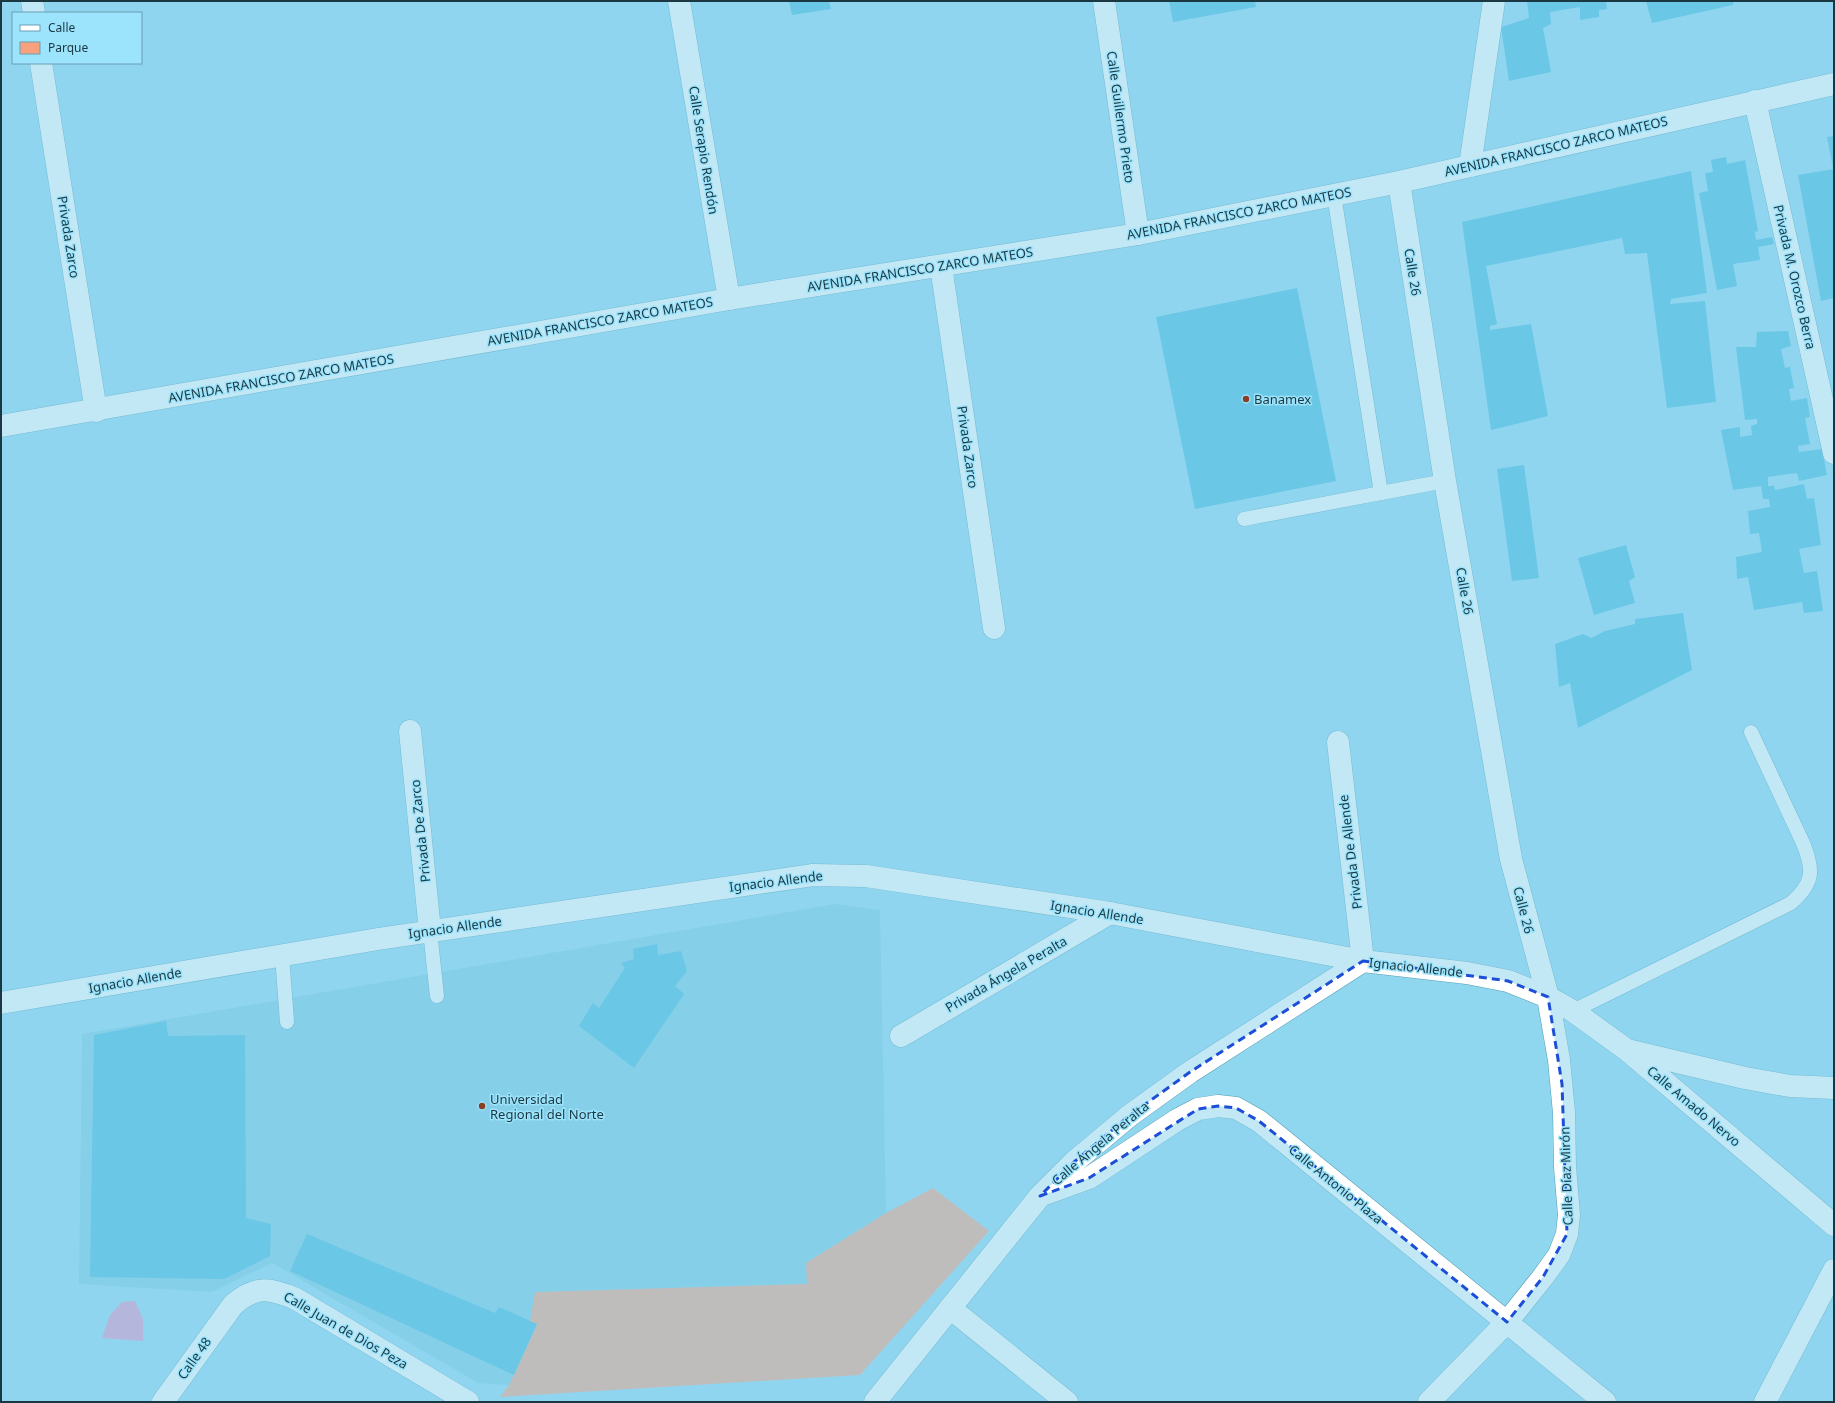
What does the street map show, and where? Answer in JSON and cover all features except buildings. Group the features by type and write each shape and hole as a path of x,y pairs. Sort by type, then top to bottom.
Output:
{"street":[{"path":"32,1 34,12"},
{"name":"Calle Serapio Rendón","path":"679,1 728,299"},
{"name":"Calle Guillermo Prieto","path":"1104,1 1138,234"},
{"path":"1470,166 1494,1"},
{"name":"Privada Zarco","path":"42,64 96,411"},
{"name":"AVENIDA FRANCISCO ZARCO MATEOS","path":"1,426 96,411 728,299 1138,234 1399,182 1834,84"},
{"name":"Privada M. Orozco Berra","path":"1755,101 1834,453"},
{"name":"Calle 26","path":"1399,182 1445,481 1512,859 1548,998"},
{"name":"Privada Zarco","path":"941,266 994,628"},
{"name":"Privada De Zarco","path":"410,731 430,931"},
{"name":"Privada De Allende","path":"1338,742 1362,961"},
{"name":"Ignacio Allende","path":"1,1003 430,931 813,875 866,876 1110,913 1362,961 1467,973 1508,981 1548,998"},
{"name":"Privada Ángela Peralta","path":"901,1036 1110,913"},
{"name":"Calle Ángela Peralta","path":"875,1402 1040,1196 1074,1162 1135,1111 1190,1072 1362,961"},
{"name":"Calle Amado Nervo","path":"1548,998 1573,1011 1627,1050 1834,1225"},
{"name":"Calle Díaz Mirón","path":"1429,1402 1507,1322 1547,1272 1558,1255 1567,1234 1569,1215 1562,1084 1560,1060 1548,998"},
{"path":"1627,1050 1745,1078 1790,1086 1834,1088"},
{"name":"Calle Antonio Plaza","path":"1040,1196 1089,1178 1177,1120 1198,1109 1218,1106 1236,1108 1259,1121 1605,1402"},
{"path":"1765,1402 1834,1270"},
{"name":"Calle Juan de Dios Peza","path":"225,1315 233,1304 248,1293 262,1290 281,1292 296,1299 468,1402"},
{"path":"950,1308 1067,1402"},
{"name":"Calle 48","path":"163,1402 225,1315"}],"lane":[{"path":"1334,195 1381,493"},
{"path":"1244,519 1445,481"},
{"path":"1573,1011 1791,903 1802,893 1810,875 1810,861 1751,732"},
{"path":"430,931 437,996"},
{"path":"282,955 287,1022"}],"highlighted area":[{"path":"1363,961 1508,981 1548,997 1562,1084 1567,1234 1543,1277 1507,1322 1259,1121 1236,1108 1218,1106 1198,1109 1089,1178 1040,1196 1074,1162 1129,1116 1190,1072"}],"shaded area":[{"name":"Universidad Regional del Norte","path":"835,904 880,910 886,1213 806,1263 808,1284 535,1292 537,1324 509,1385 478,1383 272,1263 212,1292 79,1284 82,1034"},
{"path":"135,1301 143,1319 143,1341 102,1338 110,1315 122,1302"}],"green space":[{"path":"933,1188 989,1231 860,1375 500,1397 509,1385 537,1325 530,1321 535,1292 807,1284 806,1263 886,1213"}],"place":[{"name":"Banamex","path":"1246,399"},
{"name":"Universidad Regional del Norte","path":"482,1106"}]}
